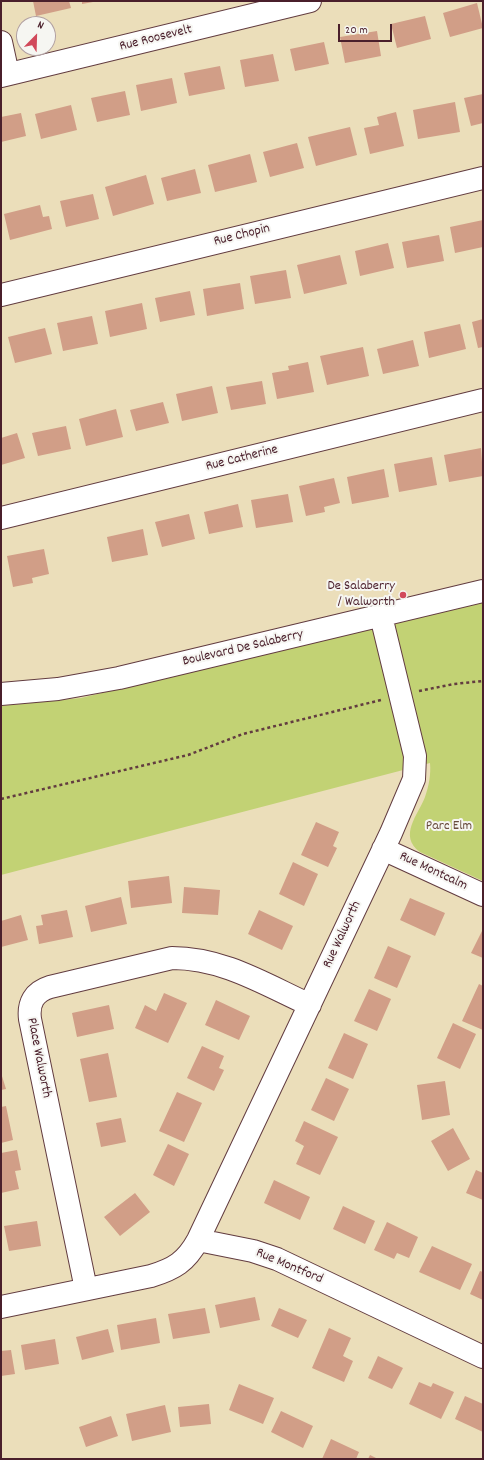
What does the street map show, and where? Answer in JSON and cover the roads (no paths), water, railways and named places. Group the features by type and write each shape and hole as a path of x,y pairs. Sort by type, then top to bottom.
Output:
{"street":[{"name":"Rue Roosevelt","path":"4,75 310,1"},
{"path":"1,42 4,75"},
{"name":"Rue Chopin","path":"1,294 483,178"},
{"name":"Rue Catherine","path":"1,518 483,400"},
{"name":"Boulevard De Salaberry","path":"1,694 58,689 119,678 483,591"},
{"name":"Rue Walworth","path":"198,1240 384,849 410,790 415,769 413,749 381,616"},
{"name":"Rue Montcalm","path":"384,849 483,895"},
{"name":"Place Walworth","path":"86,1289 30,1019 29,1009 37,993 50,987 172,958 192,958 216,963 310,1005"},
{"path":"1,1307 151,1276 170,1270 191,1253 198,1240"},
{"name":"Rue Montford","path":"198,1240 253,1251 277,1259 483,1357"}],"place":[{"name":"De Salaberry / Walworth","path":"403,595"}],"park label":[{"name":"Parc Elm","path":"449,827"}]}
